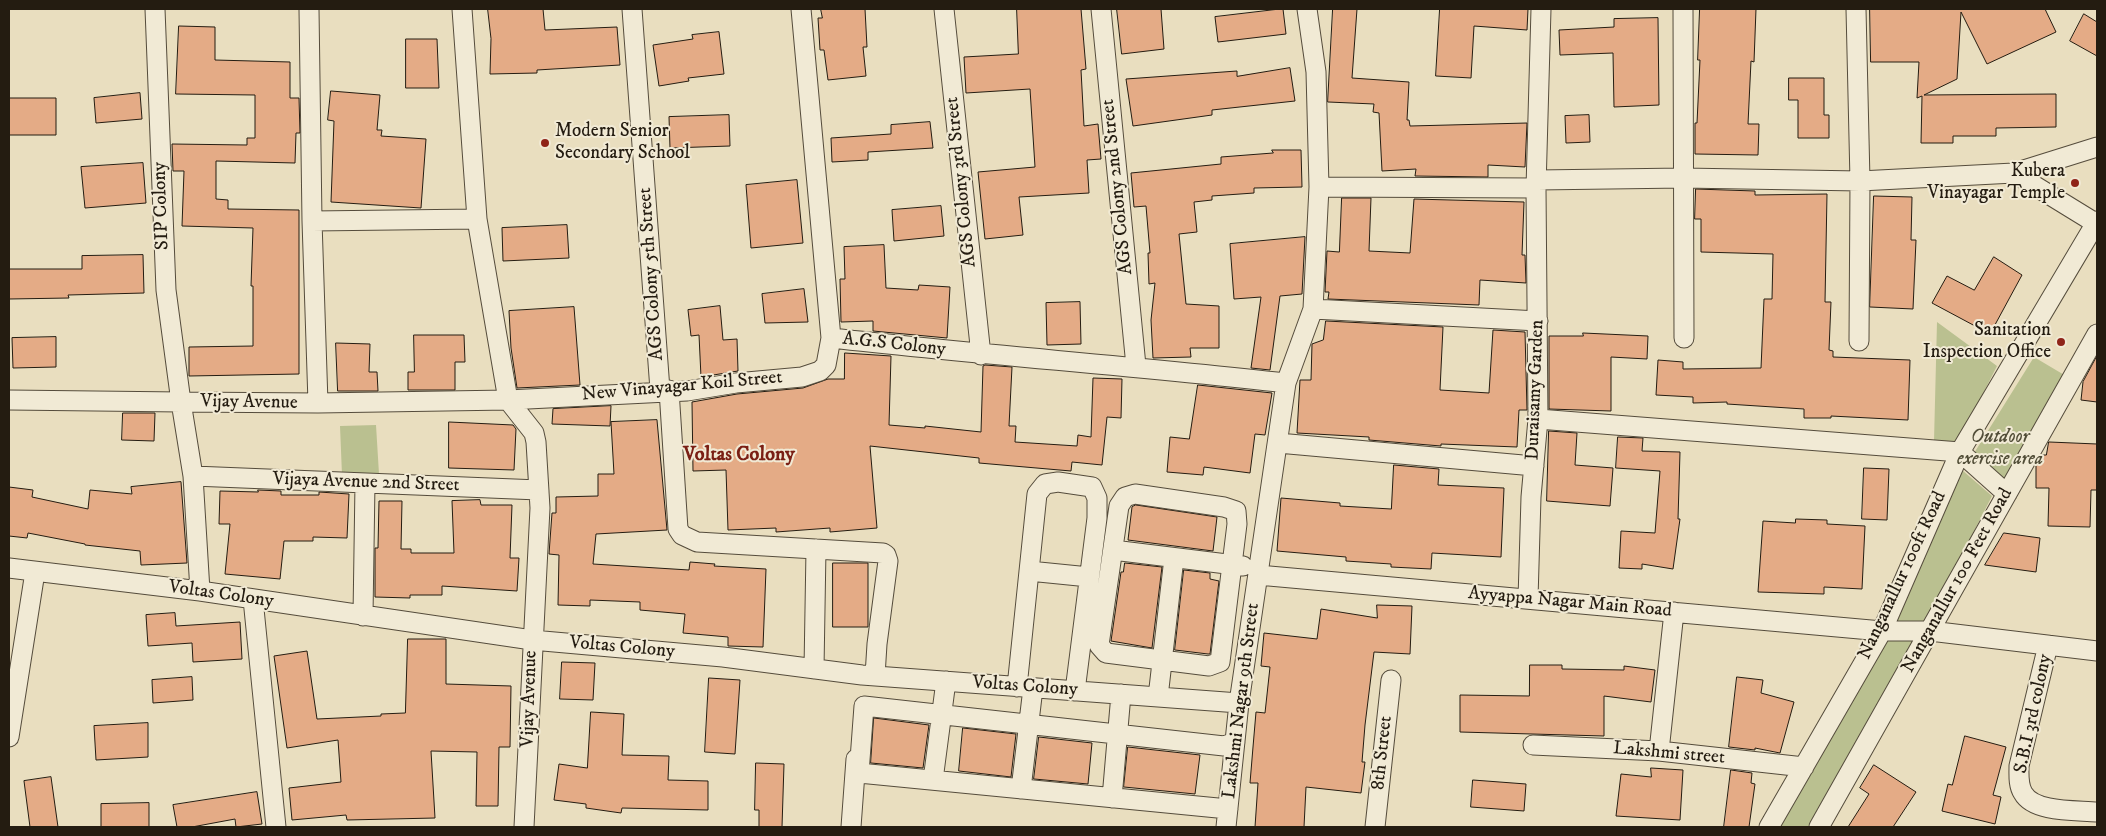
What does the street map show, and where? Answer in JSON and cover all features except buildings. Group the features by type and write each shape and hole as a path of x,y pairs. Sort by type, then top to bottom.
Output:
{"street":[{"name":"SIP Colony","path":"155,9 166,290 181,402"},
{"path":"310,9 313,293 318,403"},
{"name":"Vijay Avenue","path":"462,9 477,219 508,400 534,433 539,490 524,827"},
{"name":"AGS Colony 5th Street","path":"632,9 678,529 682,535 697,542 816,549"},
{"name":"A.G.S Colony","path":"801,9 831,338 981,355 1136,366 1286,383"},
{"name":"AGS Colony 3rd Street","path":"944,9 981,355"},
{"name":"AGS Colony 2nd Street","path":"1100,9 1136,366"},
{"name":"Lakshmi Nagar 9th Street","path":"1227,818 1239,703 1286,383 1313,309 1319,187 1316,72 1307,9"},
{"name":"Duraisamy Garden","path":"1528,599 1538,419 1537,184 1541,9"},
{"path":"1683,9 1684,338"},
{"path":"1856,9 1860,181 1859,341"},
{"path":"1319,187 1537,184 1683,178 1860,181 2014,173 2097,147"},
{"path":"2014,173 2097,223"},
{"path":"312,221 477,219"},
{"name":"Nanganallur 100ft Road","path":"1769,827 1882,631 1960,452 2097,223"},
{"path":"1313,309 1538,321"},
{"name":"Nanganallur 100 Feet Road","path":"1819,827 2097,334"},
{"name":"New Vinayagar Koil Street","path":"508,400 665,390 687,391 811,374 820,371 826,364 831,338"},
{"path":"9,400 181,402"},
{"name":"Vijay Avenue","path":"200,591 193,476 181,402 318,403 508,400"},
{"path":"1538,419 1960,452 2007,494"},
{"path":"1278,444 1534,466"},
{"name":"Vijaya Avenue 2nd Street","path":"193,476 539,490"},
{"path":"1021,789 1028,724 1025,687 1029,570 1036,494 1045,484 1058,482 1092,487 1097,498 1097,518 1075,691"},
{"path":"363,616 365,483"},
{"path":"1135,494 1224,507 1236,511 1232,564 1220,662 1209,666 1106,653 1099,645 1113,550 1119,506 1125,497 1135,494"},
{"path":"814,669 816,549 886,556 888,560 877,644 869,675 851,827"},
{"name":"Ayyappa Nagar Main Road","path":"1113,550 1232,564 1258,571 1528,599 1882,631 1930,631 2048,646 2097,650"},
{"path":"1158,697 1174,558"},
{"name":"Voltas Colony","path":"9,568 200,591 532,640 723,657 869,675 1239,703"},
{"path":"1029,570 1089,577"},
{"path":"9,737 35,572"},
{"path":"253,599 276,827"},
{"path":"1659,752 1674,612"},
{"name":"S.B.I 3rd colony","path":"2048,646 2019,766 2019,780 2023,793 2031,802 2047,808 2097,812"},
{"name":"8th Street","path":"1375,827 1391,680"},
{"path":"933,780 946,681"},
{"path":"1112,798 1121,694"},
{"path":"1227,818 1112,798 859,772 864,706 1224,746 1235,742"},
{"name":"Lakshmi street","path":"1533,745 1659,752 1804,767"}],"green space":[{"path":"1937,322 1997,366 1959,441 1934,441"},
{"name":"Outdoor exercise area","path":"2034,357 2066,376 2004,480 1971,458"},
{"path":"376,425 379,474 342,475 340,426"},
{"path":"1962,470 1992,496 1926,625 1892,622"},
{"path":"1886,636 1920,637 1812,827 1776,827"}],"place":[{"name":"Modern Senior Secondary School","path":"545,143"},
{"name":"Kubera Vinayagar Temple","path":"2075,183"},
{"name":"Sanitation Inspection Office","path":"2061,342"}],"district":[{"name":"Voltas Colony","path":"739,456"}]}
